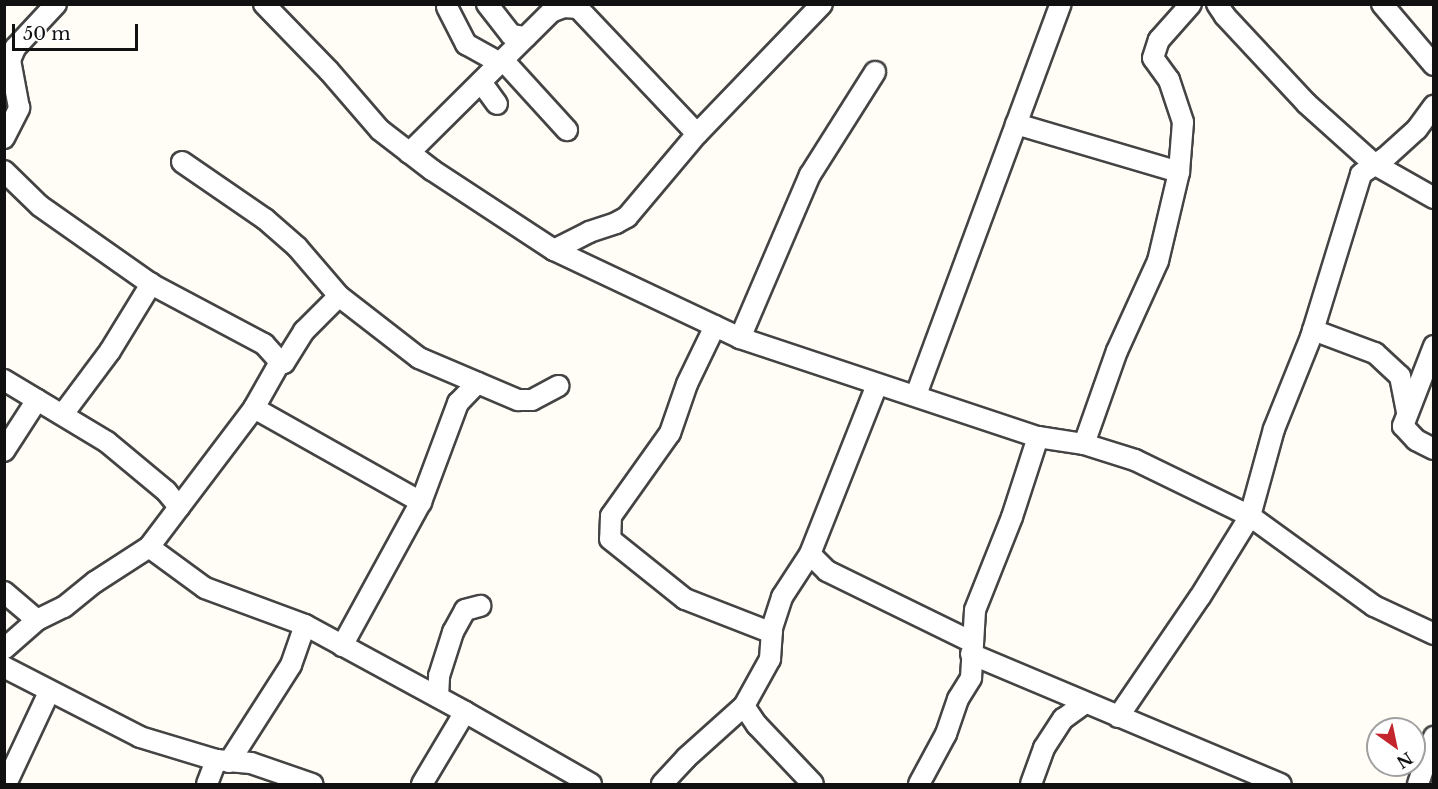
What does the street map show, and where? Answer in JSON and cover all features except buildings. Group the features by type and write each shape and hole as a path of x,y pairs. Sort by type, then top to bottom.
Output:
{"street":[{"path":"487,4 511,35 526,37"},
{"path":"916,395 1061,4"},
{"path":"1084,444 1117,351 1158,261 1179,171 1183,122 1169,80 1153,58 1160,40 1191,4"},
{"path":"1217,4 1225,16 1306,103 1374,164 1434,198"},
{"path":"1382,4 1434,65"},
{"path":"4,138 19,108 10,60 15,48 54,5"},
{"path":"409,153 551,12 563,6 578,8 697,134"},
{"path":"447,7 466,44 502,61 567,130"},
{"path":"273,8 380,130 432,170 554,250 740,338 1038,437 1084,444 1135,460 1250,516 1374,606 1434,634"},
{"path":"554,250 589,232 616,224 627,217 697,134 809,9"},
{"path":"740,338 810,175 875,72"},
{"path":"481,82 497,104"},
{"path":"1118,717 1200,597 1250,516 1274,429 1313,330 1361,174 1385,158 1417,129 1434,106"},
{"path":"1016,124 1179,171"},
{"path":"182,162 265,219 297,247 339,296 419,358 518,400 532,400 558,386"},
{"path":"4,171 40,206 152,284 264,344 280,362"},
{"path":"63,414 110,351 152,284"},
{"path":"280,362 284,363 304,331 339,296"},
{"path":"715,326 687,384 670,433 611,516 610,539 685,599 772,633"},
{"path":"1313,330 1375,353 1400,376 1407,412"},
{"path":"1434,346 1403,426 1416,440 1434,449"},
{"path":"4,649 37,620 64,607 95,582 149,547 254,408 280,362"},
{"path":"4,380 107,442 166,491 179,507"},
{"path":"342,646 421,502 458,403 477,383"},
{"path":"662,784 686,758 744,706 770,659 772,633 782,597 810,554 877,385"},
{"path":"4,451 37,400"},
{"path":"254,408 421,502"},
{"path":"919,784 946,734 958,699 971,678 975,610 1011,517 1038,437"},
{"path":"149,547 205,588 304,625 438,697 591,784"},
{"path":"810,554 827,571 1084,704 1281,784"},
{"path":"4,592 37,620"},
{"path":"438,697 439,676 453,632 465,610 480,606"},
{"path":"207,784 291,665 304,625"},
{"path":"4,667 140,738 222,761 251,762 312,784"},
{"path":"6,784 49,692"},
{"path":"1031,784 1044,748 1063,719 1084,704"},
{"path":"744,706 757,725 813,784"},
{"path":"422,784 465,712"},
{"path":"1418,784 1434,737"}]}
